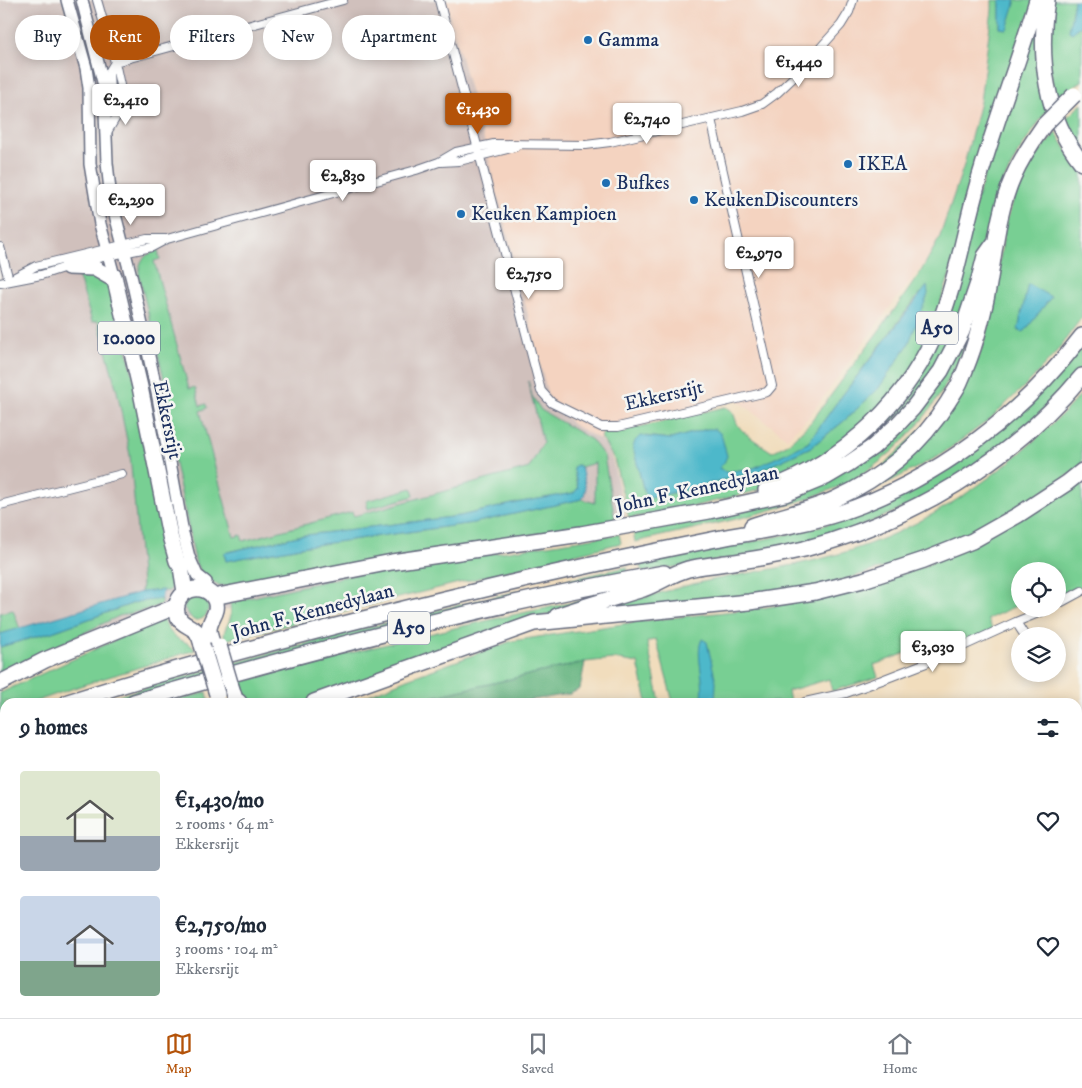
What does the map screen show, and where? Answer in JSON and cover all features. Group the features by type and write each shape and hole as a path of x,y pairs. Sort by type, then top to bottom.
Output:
{"highway":[{"name":"A50","path":"669,517 754,494 781,484 820,464 864,432 884,413 901,392 922,361 940,322 982,169 1037,0"},
{"path":"1047,0 1043,36 1046,81 1050,101 1061,128 1082,163"},
{"name":"John F. Kennedylaan","path":"217,596 392,562 562,537 709,511 784,494 826,477 873,447 897,426 941,371 962,331 985,256 995,242 1004,203 1012,178 1022,157 1044,125 1078,92"},
{"name":"A50","path":"718,539 770,519 812,508 848,493 889,467 916,443 934,423 960,384 976,340 989,286 995,242"},
{"path":"68,267 94,268 115,278"},
{"name":"Ekkersrijt","path":"115,278 140,387 170,536 183,559 181,567 197,587"},
{"name":"A50","path":"718,539 792,526 841,512 896,490 942,464 989,431 1013,411 1053,371 1082,336"},
{"name":"A50","path":"534,623 645,588 688,569 755,559 803,549 849,535 908,511 996,458 1046,414 1082,376"},
{"path":"326,698 534,623 750,602 815,592 863,580 924,560 972,541 1018,515 1082,471"},
{"name":"John F. Kennedylaan","path":"81,698 195,664 446,598 718,539"},
{"path":"0,683 45,660 149,616 167,604 178,585 179,577 176,568 183,559"},
{"name":"John F. Kennedylaan","path":"148,698 268,664 463,614 553,594 688,569"},
{"path":"210,643 180,620 177,614 176,606 179,598 197,587 217,596 216,609 210,628 210,643 227,697"},
{"path":"149,616 156,616 176,606"},
{"path":"348,698 367,684"}],"main road":[{"name":"Ekkersrijt","path":"67,0 86,68 89,88 90,164 95,198 115,278"},
{"name":"Ekkersrijt","path":"82,0 104,86 108,186 158,398 173,484 183,559 197,575 197,587"}],"street":[{"name":"Ekkersrijt","path":"97,0 115,62 124,104 115,122 106,134"},
{"path":"115,62 343,0"},
{"name":"Ekkersrijt","path":"439,0 541,391 552,404 601,427 618,427 734,400 767,392 772,386 711,119"},
{"path":"0,283 36,266 123,249 152,246 166,239 439,162 459,161 479,151 526,145 564,146 602,143 742,111 762,104 778,93 841,25 849,12 852,0"},
{"name":"Ekkersrijt","path":"104,104 110,93 109,72 115,62"},
{"path":"0,247 9,280"},
{"path":"9,280 40,275 108,252"},
{"path":"0,505 122,474"},
{"path":"1066,600 1082,591"},
{"path":"823,698 846,693 926,664 1028,617"},
{"path":"1016,622 1019,627"}],"shaded area":[{"path":"0,0 445,0 449,15 342,15 342,60 455,60 455,36 484,140 548,395 572,424 601,440 608,449 613,461 626,519 0,661"},
{"path":"445,0 995,0 996,41 963,215 896,299 808,418 787,438 736,399 601,440 572,424 548,395 484,140 455,36 455,15 449,15"}],"green space":[{"path":"992,0 1000,0 1000,28 1006,29 1016,0 1034,0 955,259 922,357 862,430 780,482 752,492 679,510 629,518 614,459 601,437 604,431 617,432 725,407 733,413 743,431 772,452 788,444 811,422 895,309 920,273 939,239 964,165 980,102","holes":["920,293 908,345 878,389 844,421 811,447 761,470 656,497 649,498 644,492 633,447 645,436 671,439 707,429 718,468 726,472 754,468 808,443"]},
{"path":"1052,0 1074,0 1071,15 1076,30 1082,25 1082,81 1055,99 1047,49"},
{"path":"1037,10 1039,79 1047,110 1018,153 999,190 975,282 958,330 913,403 847,462 822,467 926,360"},
{"path":"1082,104 1082,155 1064,120"},
{"path":"1056,132 1075,164 1082,172 1082,317 1054,355 989,420 939,456 893,480 850,498 967,384 984,343 989,325 1006,222 1015,195 1032,162","holes":["1051,297 1025,331 1019,331 1022,310"]},
{"path":"158,250 160,259 154,261 189,389 195,387 200,406 206,404 207,408 200,411 234,537 241,535 243,541 352,512 354,516 529,468 543,443 528,381 532,396 541,410 592,440 604,456 615,520 231,587 219,585 205,578 196,564 172,449 164,379 139,275 141,262","holes":["595,463 595,503 582,499 473,523 300,547 226,561 224,553 298,536 460,516 521,502 574,493 578,488 575,478 577,465 581,467"]},
{"path":"77,271 88,271 112,287 135,384 175,577 173,586 169,591 141,592 142,584 130,455 117,391 98,321 92,322"},
{"path":"974,318 956,365 931,408 898,446 858,477 834,489 788,505 635,542 633,530 756,505 877,448"},
{"path":"1082,347 1082,367 1059,394 1033,419 976,465 912,503 879,518 821,539 745,556 642,572 640,565 794,533 843,520 900,495"},
{"path":"1082,393 1082,465 1062,480 970,535 922,556 813,589 598,611 693,584 832,556 885,538 948,506 977,486 1032,442"},
{"path":"1082,478 1082,588 1066,595 1066,562 1011,562 1011,608 988,619 993,631 919,661 914,650 874,665 878,677 832,691 829,679 788,691 789,698 715,698 703,683 702,698 672,698 656,639 647,642 659,698 646,698 638,663 613,659 585,662 430,698 362,698 407,679 512,641 642,621 762,608 867,587 927,565"},
{"path":"412,488 414,496 368,509 366,501"},
{"path":"619,534 621,543 225,640 224,637 224,632 231,615 231,602 352,575"},
{"path":"627,567 628,573 200,678 130,698 111,698 361,629"},
{"path":"192,596 200,596 207,603 208,612 203,618 198,620 193,620 184,608 186,601"},
{"path":"600,597 601,599 539,617 318,698 245,698 241,695 237,683 327,659 509,616"},
{"path":"161,599 161,604 149,609 119,616 0,673 0,647 52,632 137,602"},
{"path":"13,610 20,629 0,634 0,613"},
{"path":"163,619 172,634 195,650 46,698 0,698 0,693"},
{"path":"585,662 580,689 570,694 544,698 430,698"},
{"path":"207,692 208,698 185,698"}],"water":[{"path":"1000,0 1016,0 1007,29 1000,28"},
{"path":"1074,0 1082,0 1082,25 1072,33 1069,31"},
{"path":"1028,284 1051,297 1025,331 1022,332 1018,330"},
{"path":"927,286 928,294 908,345 878,389 844,421 811,447 761,470 656,497 649,498 644,492 633,447 635,441 640,436 671,439 707,429 715,429 721,434 727,456 719,468 726,472 754,468 808,443"},
{"path":"577,465 581,467 585,483 582,499 473,523 300,547 226,561 224,553 298,536 460,516 521,502 574,493 578,488 573,467"},
{"path":"163,590 161,599 137,602 52,632 0,647 0,634 141,592"},
{"path":"702,639 707,642 716,682 715,698 702,698 703,687 700,645"}],"place":[{"name":"Gamma","path":"588,40"},
{"name":"IKEA","path":"848,164"},
{"name":"Bufkes","path":"606,183"},
{"name":"KeukenDiscounters","path":"694,200"},
{"name":"Keuken Kampioen","path":"461,214"}]}
